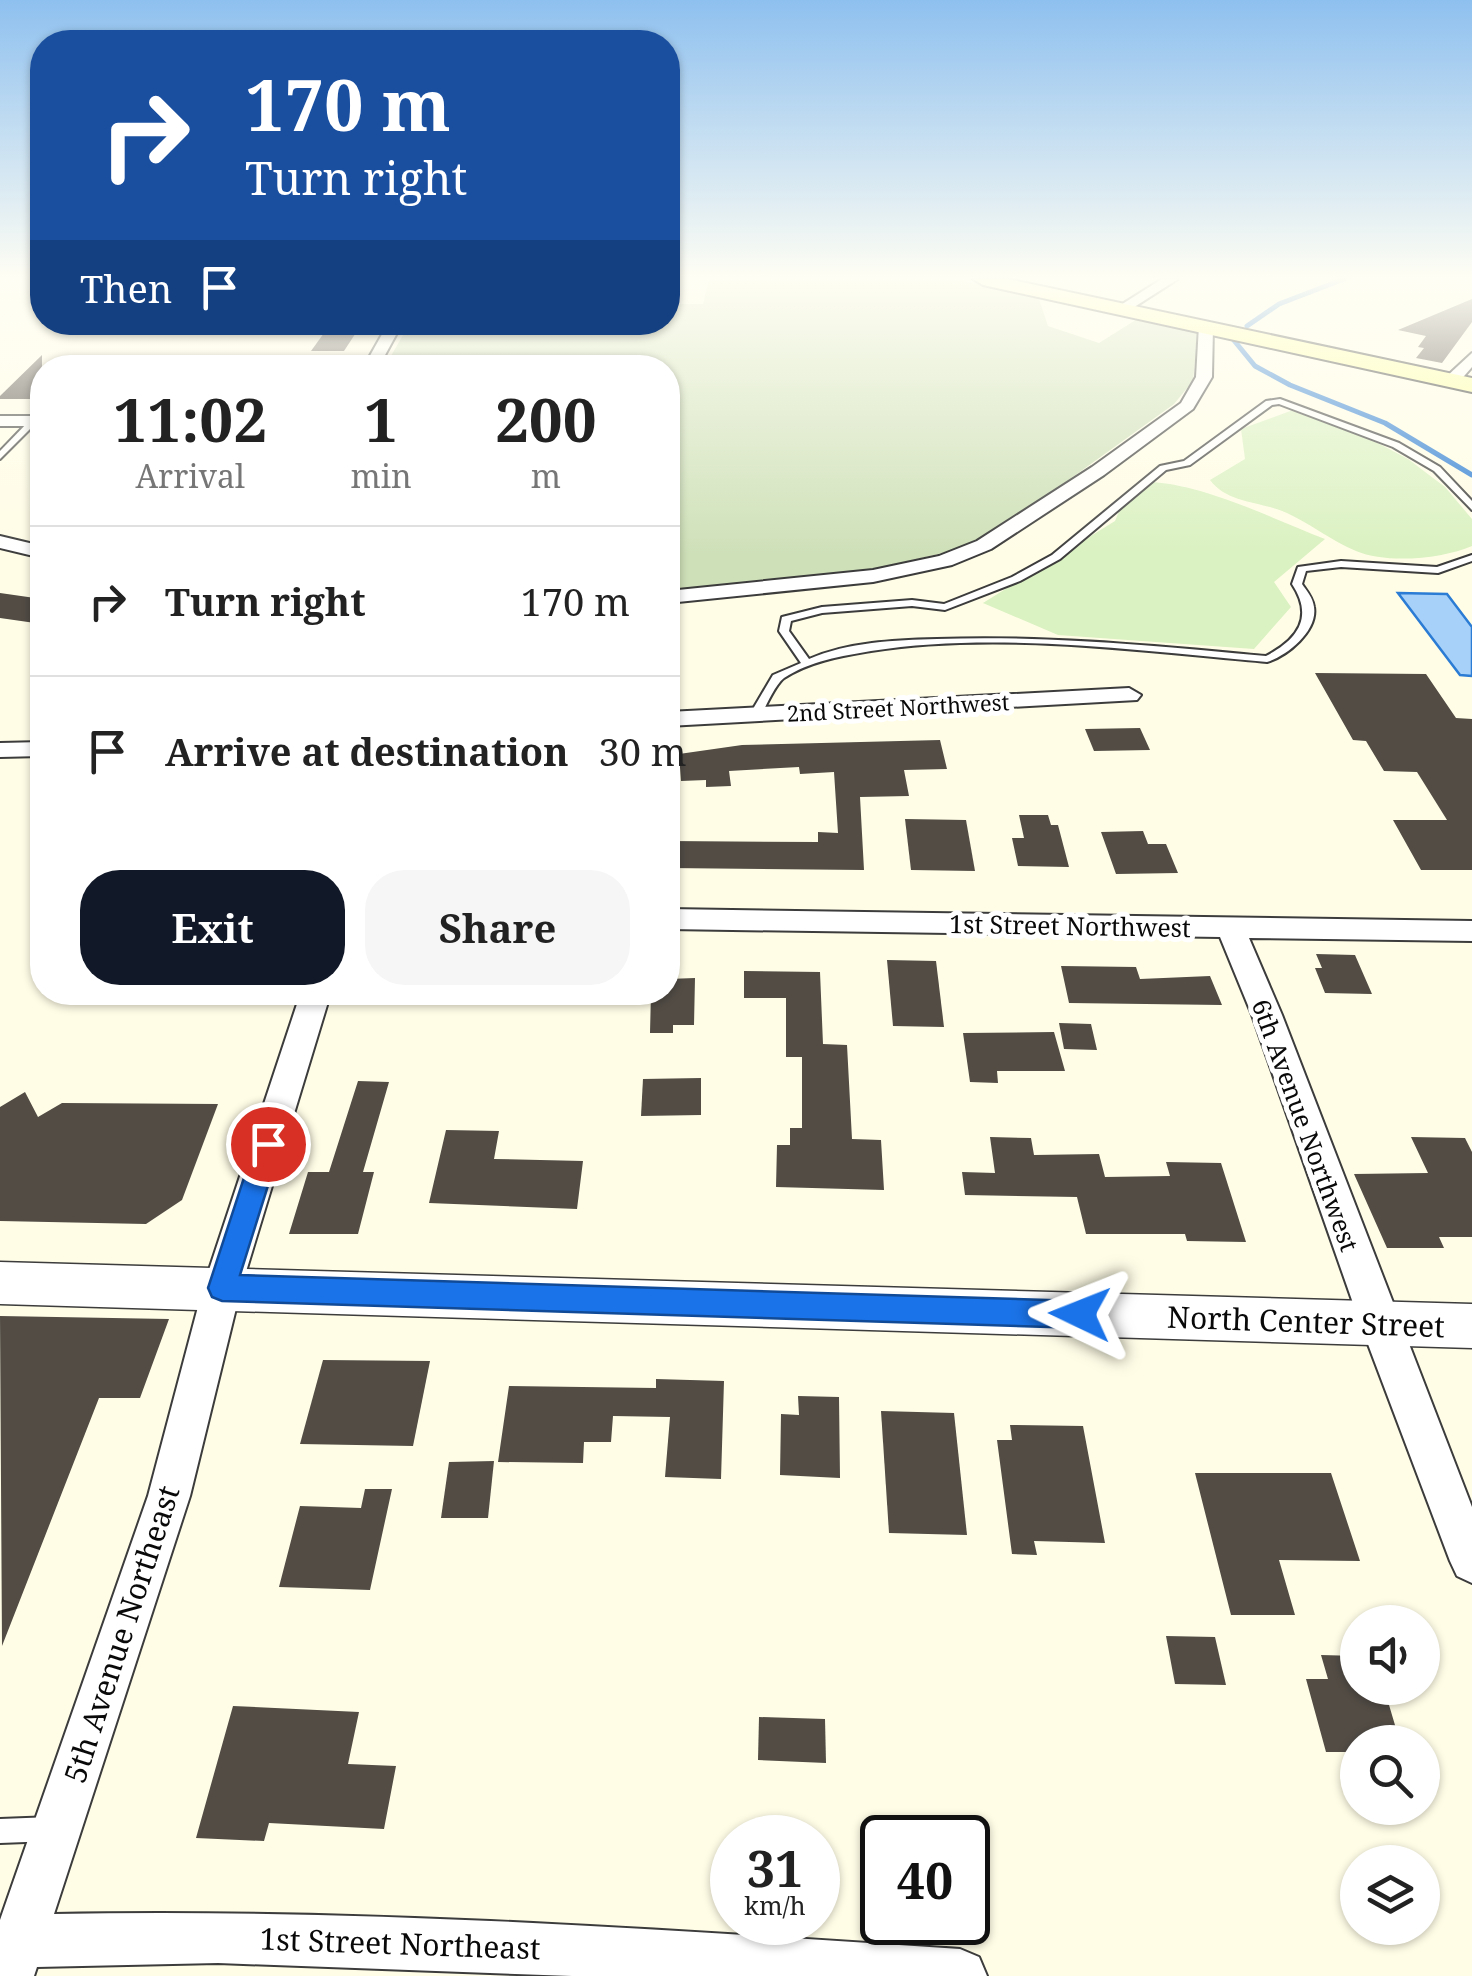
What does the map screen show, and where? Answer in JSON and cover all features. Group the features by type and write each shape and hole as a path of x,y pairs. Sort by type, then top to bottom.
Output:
{"main road":[{"path":"1409,371 1462,383"}],"street":[{"path":"680,596 873,576 945,561 984,545 1104,467 1187,406 1202,383 1204,371"},
{"path":"0,420 30,421"},
{"path":"0,542 30,549"},
{"name":"2nd Street Northwest","path":"680,718 1129,695"},
{"path":"0,750 30,750"},
{"name":"1st Street Northwest","path":"680,919 1472,931"},
{"name":"6th Avenue Northwest","path":"1230,928 1267,1015 1379,1323 1472,1562"},
{"name":"5th Avenue Northeast","path":"13,1958 169,1496 222,1288 312,1005"},
{"name":"North Center Street","path":"0,1283 1472,1326"},
{"name":"1st Street Northeast","path":"13,1958 218,1937 496,1946 960,1976"}],"lane":[{"path":"807,664 784,631 786,619 822,610 912,603 945,607 1016,580 1056,557 1163,468 1187,463 1269,403 1289,403 1396,445 1437,469 1472,507"},
{"path":"0,456 30,428"},
{"path":"756,714 757,702 780,676 807,664 884,644 961,638 1267,660 1286,649 1308,616 1309,608 1298,584 1302,569 1341,564 1438,570 1472,558"},
{"path":"0,1831 56,1829"}],"green space":[{"path":"680,371 1194,371 1193,381 1174,404 1009,523 947,552 874,569 680,589"},
{"path":"1293,410 1355,431 1408,459 1445,487 1472,519 1472,546 1414,558 1369,555 1287,513 1235,498 1217,488 1210,480 1245,459 1241,429"},
{"path":"1149,482 1215,496 1325,539 1274,582 1291,607 1254,649 1058,635 983,603 1115,521 1123,502"}],"water":[{"path":"1398,593 1447,594 1472,627 1472,676 1460,675"}],"building":[{"path":"25,371 30,371 30,399 0,396"},
{"path":"0,593 30,597 30,622 0,618"},
{"path":"1315,673 1426,674 1456,718 1472,719 1472,870 1421,870 1393,820 1447,820 1417,772 1384,771 1366,741 1353,740"},
{"path":"1140,728 1150,750 1094,751 1085,729"},
{"path":"940,740 947,769 904,770 909,796 860,797 864,870 680,868 680,841 818,842 818,832 838,833 834,772 800,774 799,767 729,771 731,786 706,787 706,780 681,781 680,754 742,745"},
{"path":"1019,815 1048,815 1051,825 1058,825 1069,867 1018,866 1012,838 1024,838"},
{"path":"905,819 966,820 975,871 911,870"},
{"path":"1143,831 1148,844 1166,844 1178,873 1116,874 1101,832"},
{"path":"1316,954 1355,955 1372,994 1325,993 1315,968 1322,968"},
{"path":"887,960 936,961 944,1027 893,1026"},
{"path":"1061,966 1136,967 1140,979 1210,976 1222,1005 1069,1003"},
{"path":"744,971 820,972 823,1044 847,1045 852,1139 881,1140 884,1190 776,1187 777,1145 790,1145 790,1128 802,1128 802,1057 786,1057 786,998 744,998"},
{"path":"695,978 694,1025 673,1025 673,1033 650,1033 651,1005 680,1005 680,979"},
{"path":"1059,1023 1091,1024 1097,1050 1064,1049"},
{"path":"1054,1032 1065,1071 997,1071 998,1083 970,1082 963,1033"},
{"path":"701,1078 701,1115 641,1116 643,1079"},
{"path":"358,1081 389,1082 363,1172 374,1172 358,1234 289,1234 308,1172 329,1172"},
{"path":"25,1092 38,1117 62,1103 218,1104 182,1200 146,1224 0,1221 0,1107"},
{"path":"446,1130 499,1131 494,1159 583,1161 577,1209 429,1203"},
{"path":"990,1137 1031,1138 1034,1155 1099,1154 1105,1177 1170,1176 1166,1162 1221,1163 1246,1242 1187,1241 1185,1234 1086,1234 1077,1197 965,1195 962,1172 995,1173"},
{"path":"1411,1137 1465,1138 1472,1152 1472,1237 1439,1237 1444,1248 1387,1248 1354,1174 1428,1173"},
{"path":"0,1316 169,1319 140,1398 99,1398 2,1646"},
{"path":"323,1360 430,1361 413,1446 300,1444"},
{"path":"656,1379 724,1381 721,1479 665,1477 670,1417 613,1416 611,1442 584,1442 583,1463 498,1462 509,1386 656,1388"},
{"path":"798,1396 839,1397 840,1478 780,1475 781,1414 799,1415"},
{"path":"881,1411 954,1413 967,1535 889,1533"},
{"path":"1010,1425 1083,1426 1105,1543 1034,1541 1037,1555 1012,1554 997,1440 1012,1440"},
{"path":"494,1461 488,1518 441,1518 449,1462"},
{"path":"1195,1473 1331,1473 1360,1561 1279,1560 1295,1615 1231,1615"},
{"path":"365,1489 392,1489 370,1590 279,1587 300,1506 361,1508"},
{"path":"1166,1636 1215,1637 1226,1685 1175,1684"},
{"path":"1321,1655 1340,1656 1340,1705 1389,1705 1395,1725 1340,1725 1340,1752 1326,1752 1306,1679 1328,1679"},
{"path":"233,1706 359,1712 348,1764 396,1766 384,1829 269,1823 264,1841 196,1838"},
{"path":"759,1717 825,1719 826,1763 758,1760"}],"waterway":[{"path":"1265,371 1385,423 1472,475"}],"route":[{"path":"268,1144 222,1288 1080,1314"}]}
